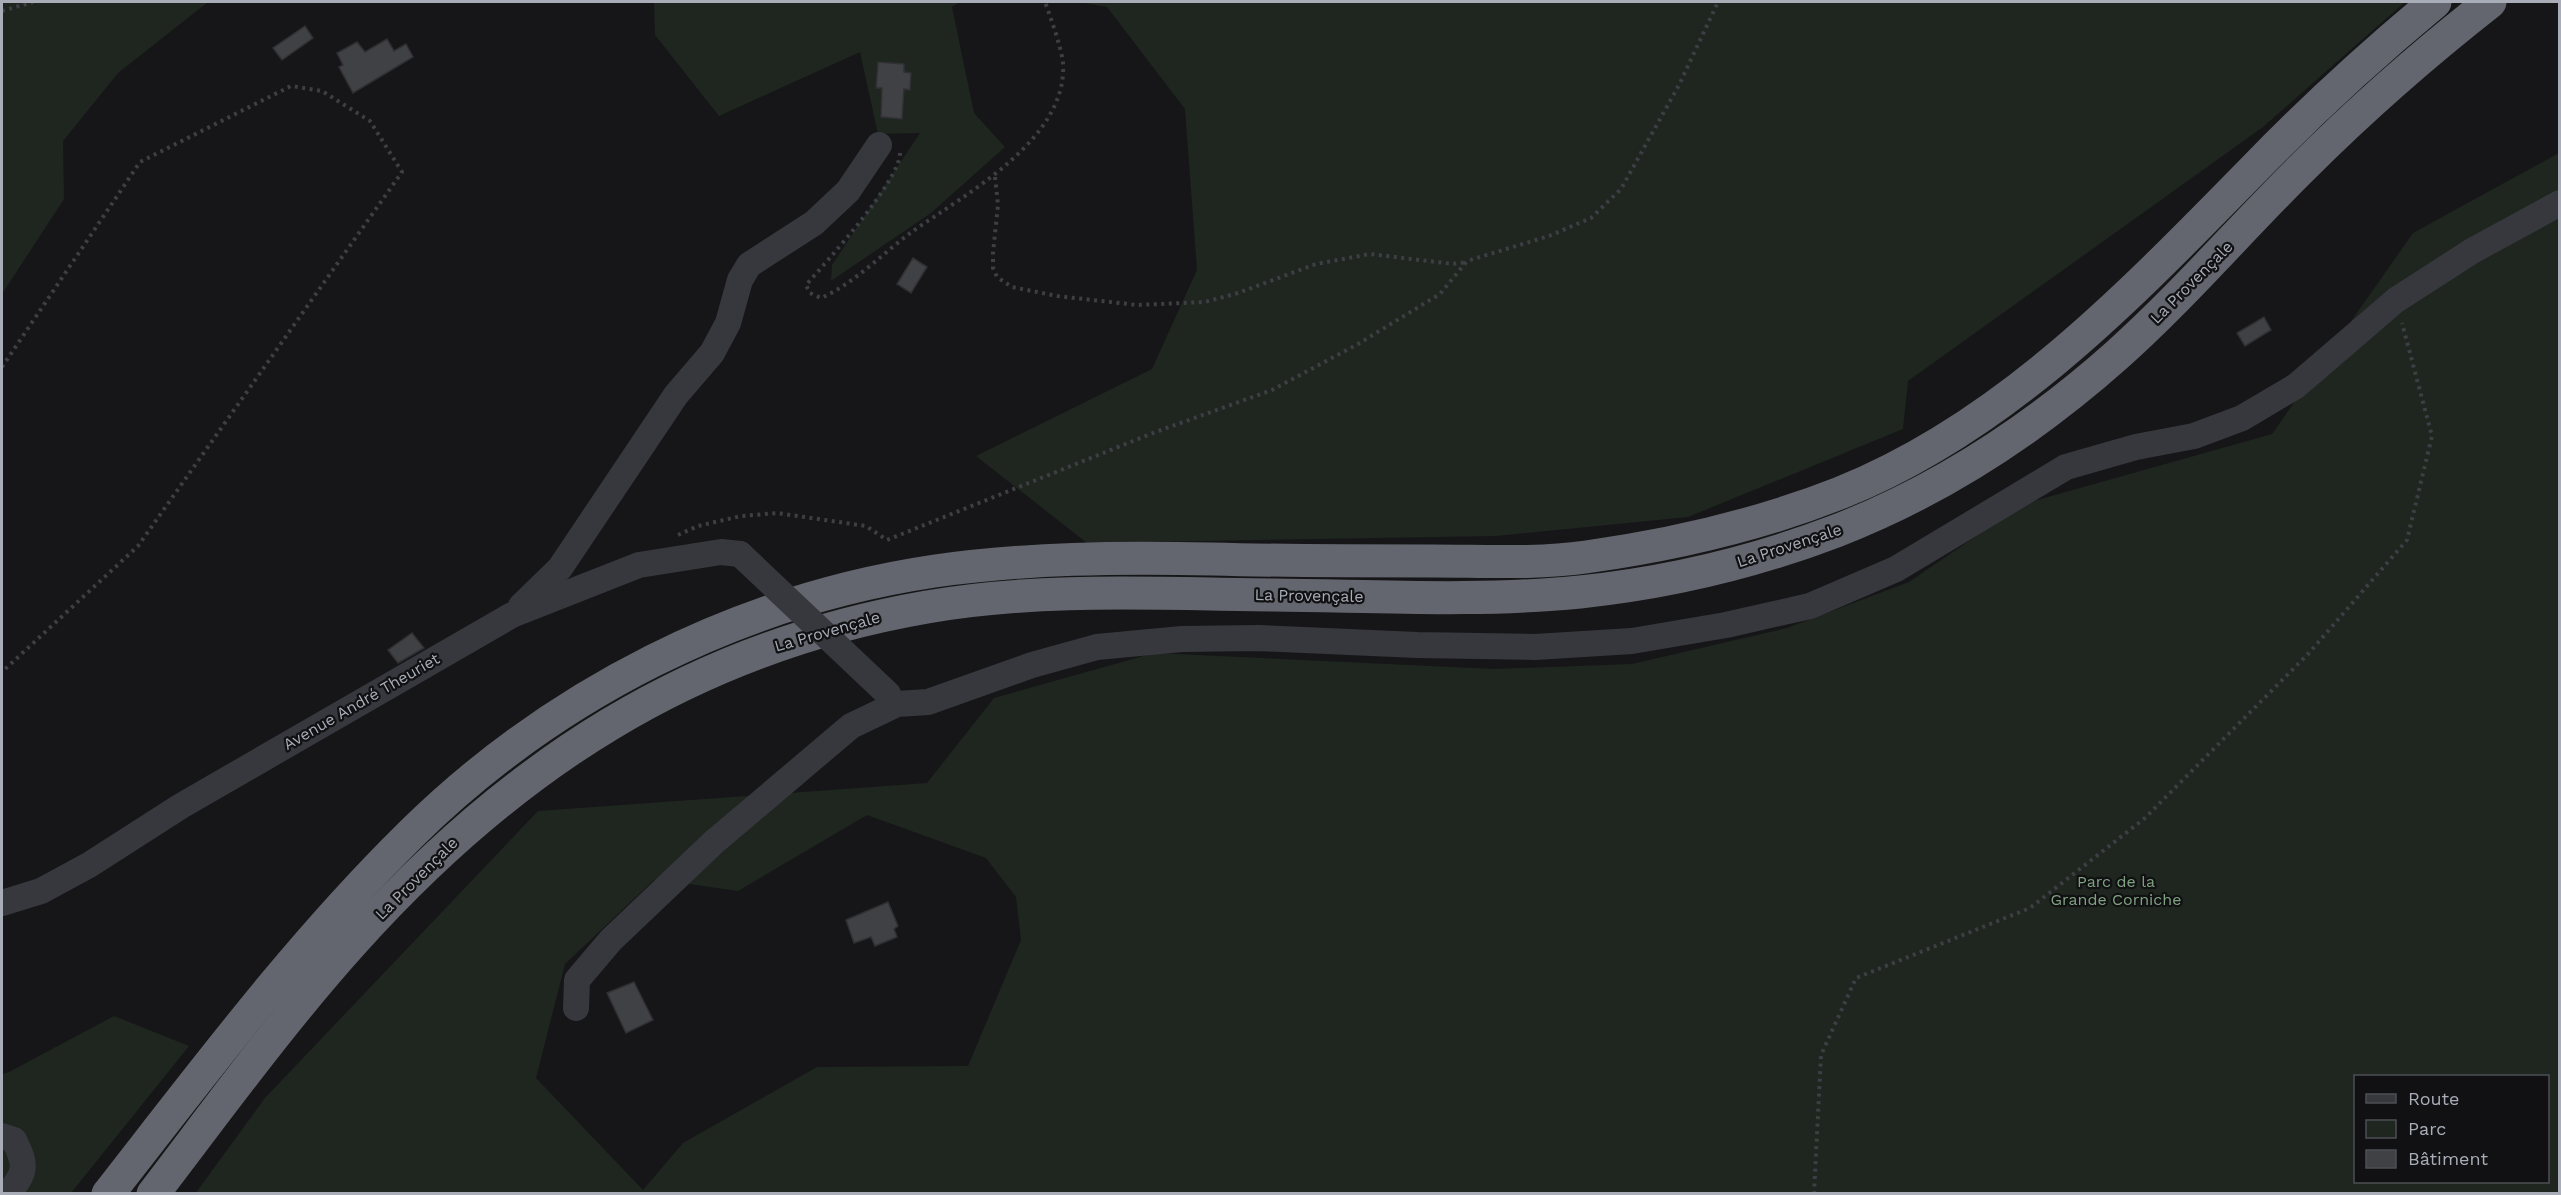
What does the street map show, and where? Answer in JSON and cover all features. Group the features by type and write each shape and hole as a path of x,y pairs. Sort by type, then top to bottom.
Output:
{"highway":[{"name":"La Provençale","path":"108,1194 227,1041 326,923 414,831 492,764 579,701 665,653 757,615 842,591 929,572 1012,562 1108,557 1318,561 1482,561 1580,558 1683,539 1767,519 1845,491 1916,457 1987,412 2060,356 2153,271 2314,108 2434,2"},
{"name":"La Provençale","path":"153,1194 294,1012 351,944 413,880 453,840 520,784 584,738 646,701 713,669 783,642 849,622 931,606 1015,596 1095,593 1443,598 1579,592 1660,580 1755,558 1837,531 1955,473 2007,441 2074,392 2121,351 2190,284 2303,167 2451,32 2490,2"}],"street":[{"path":"512,615 560,568 676,394 712,353 728,323 740,279 749,265 814,223 848,191 879,145"},
{"path":"576,1008 577,980 611,940 705,850 851,726 892,699 928,702 1032,665 1107,646 1182,639 1258,638 1535,647 1632,641 1810,606 1896,569 2066,467 2136,447 2194,436 2242,418 2295,386 2396,300 2472,251 2559,203"},
{"name":"Avenue André Theuriet","path":"2,903 41,891 89,865 181,806 512,615 639,565 722,552 740,554 892,699"},
{"path":"2,1136 14,1140 24,1159 22,1176 8,1194"}],"path":[{"path":"2,12 33,2"},
{"path":"879,145 891,141 900,146 900,161 880,195 806,285 810,293 821,298 833,293 892,247 994,177 1016,157 1049,117 1060,86 1063,63 1045,2"},
{"path":"994,177 998,205 993,268 997,277 1012,287 1057,296 1137,305 1205,302 1238,293 1316,264 1370,254 1453,264 1467,261 1549,236 1591,218 1621,189 1679,85 1718,2"},
{"path":"2,367 140,162 291,86 322,91 370,121 402,172 138,546 2,672"},
{"path":"677,536 698,526 741,516 777,513 866,526 887,540 1153,433 1272,390 1358,344 1440,294 1467,261"},
{"path":"1814,1194 1821,1055 1856,978 2030,908 2145,818 2309,653 2407,540 2432,436 2396,300"}],"green space":[{"path":"2,2 208,2 118,73 63,141 64,199 2,294"},
{"path":"654,2 960,2 952,7 974,113 1005,147 931,213 831,281 832,265 920,133 878,134 860,52 719,116 655,35"},
{"path":"1079,2 2405,2 2263,127 1908,381 1903,429 1688,517 1496,536 1087,543 976,456 1152,369 1197,270 1185,109 1107,7"},
{"name":"Parc de la Grande Corniche","path":"2559,153 2559,1193 195,1194 265,1098 538,811 927,783 994,698 1154,653 1494,669 1632,664 1787,628 1909,582 2023,504 2272,434 2413,233","holes":["867,815 986,858 1016,897 1021,940 968,1066 817,1067 683,1143 643,1190 536,1078 565,964 655,879 738,891"]},
{"path":"114,1016 189,1046 71,1193 2,1193 2,1074"}],"building":[{"path":"305,26 313,38 282,60 273,48"},
{"path":"387,39 394,51 406,44 413,57 353,93 339,67 343,65 337,53 357,42 365,52"},
{"path":"878,62 904,64 904,72 911,73 910,90 904,89 902,119 881,117 882,88 876,88"},
{"path":"913,258 927,267 911,293 897,284"},
{"path":"2264,317 2271,330 2245,346 2237,333"},
{"path":"412,633 424,648 398,663 388,650"},
{"path":"888,902 898,926 894,929 897,937 875,946 871,937 854,943 846,920"},
{"path":"634,982 653,1020 626,1033 607,993"}]}
